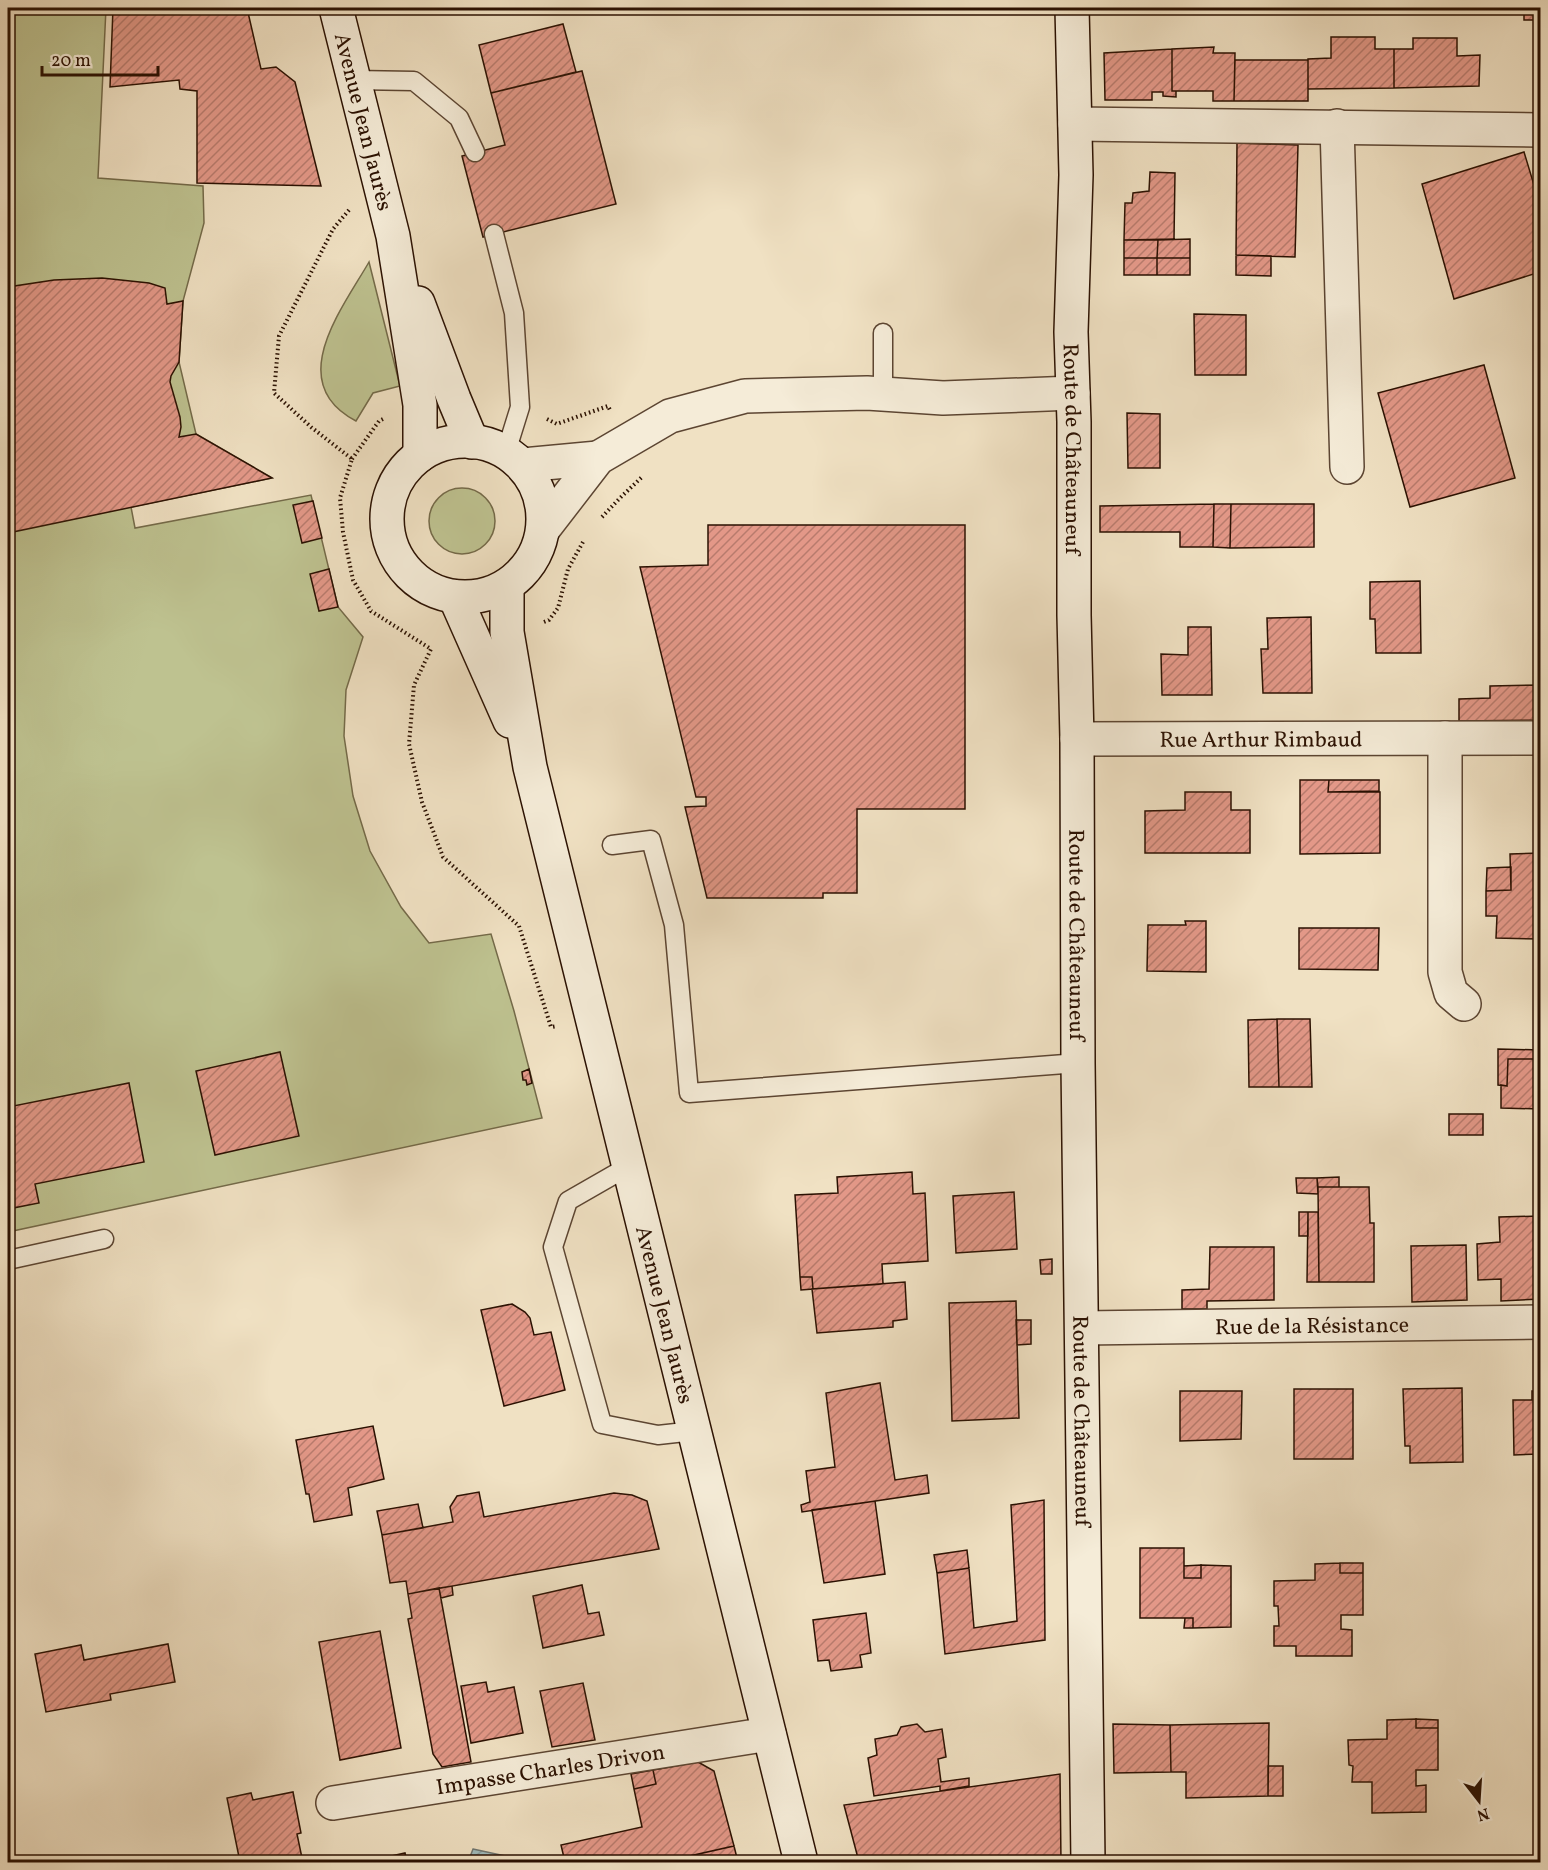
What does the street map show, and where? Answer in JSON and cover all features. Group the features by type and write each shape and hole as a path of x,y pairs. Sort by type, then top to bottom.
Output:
{"main road":[{"name":"Avenue Jean Jaurès","path":"336,8 393,236 420,405 420,455"},
{"name":"Route de Châteauneuf","path":"1072,8 1076,175 1071,332 1088,1863"},
{"path":"1075,124 1540,129"},
{"path":"1337,126 1347,467"},
{"name":"Avenue Jean Jaurès","path":"393,236 472,442"},
{"path":"544,528 598,458 670,416 745,396 883,394 943,398 1073,393"},
{"path":"464,441 486,443 514,459 535,483 543,505 544,528 538,551 525,570 507,586 486,595 462,598 438,593 417,581 400,563 390,541 387,517 391,493 403,472 420,455 442,444 464,441"},
{"path":"514,459 598,458"},
{"name":"Avenue Jean Jaurès","path":"507,586 507,632 530,767 801,1863"},
{"name":"Avenue Jean Jaurès","path":"454,597 530,767"},
{"path":"1445,738 1445,972 1451,993 1464,1004"},
{"name":"Rue Arthur Rimbaud","path":"1077,739 1540,738"},
{"name":"Rue de la Résistance","path":"1082,1328 1540,1322"},
{"name":"Impasse Charles Drivon","path":"333,1803 769,1734"}],"lane":[{"path":"354,80 414,81 459,118 475,152"},
{"path":"494,234 514,312 520,406 514,459"},
{"path":"883,333 883,394"},
{"path":"612,845 651,840 674,925 689,1094 1078,1063"},
{"path":"629,1166 568,1202 553,1247 602,1424 658,1435 694,1431"},
{"path":"8,1260 104,1239"}],"path":[{"path":"380,184 354,203 333,229 279,336 274,393 352,459 340,498 343,532 353,580 371,611 431,649 414,685 409,744 422,802 443,857 519,926 551,1027 593,1021"}],"green space":[{"path":"8,8 106,8 98,178 203,186 204,223 183,301 179,362 196,434 272,478 131,507 135,528 311,495 338,607 363,637 346,690 344,736 353,796 370,851 401,907 429,943 491,934 542,1118 8,1232"},
{"path":"369,262 400,386 373,393 356,421 334,405 323,387 321,366 325,345 334,323"},
{"path":"462,488 475,491 485,498 492,508 495,521 492,534 485,544 475,551 462,554 449,551 439,544 432,534 429,521 432,508 439,498 449,491"}],"water":[{"path":"473,1849 510,1857 511,1862 468,1862"}],"building":[{"path":"113,8 247,8 261,69 276,67 295,82 321,186 197,183 197,91 180,89 179,80 110,87"},
{"path":"1524,8 1540,8 1540,20 1524,20"},
{"path":"563,24 576,72 491,93 479,45"},
{"path":"1331,37 1375,37 1375,49 1394,49 1394,88 1308,89 1308,59 1331,58"},
{"path":"1413,38 1457,38 1457,56 1480,55 1479,86 1394,88 1394,49 1413,49"},
{"path":"1214,47 1213,53 1235,53 1234,101 1213,101 1213,91 1172,91 1172,49"},
{"path":"1172,49 1172,91 1176,91 1176,97 1163,96 1163,92 1152,92 1152,100 1105,100 1104,53"},
{"path":"1235,60 1308,60 1308,101 1234,101"},
{"path":"582,71 616,204 483,237 462,156 505,145 491,93"},
{"path":"1237,143 1298,145 1295,257 1236,255"},
{"path":"1524,152 1540,205 1540,272 1454,299 1422,184"},
{"path":"1150,172 1175,173 1174,239 1124,240 1125,203 1132,203 1133,193 1149,191"},
{"path":"1190,239 1190,258 1157,258 1158,240"},
{"path":"1124,240 1158,240 1157,258 1124,258"},
{"path":"1236,255 1271,256 1271,276 1236,275"},
{"path":"1124,258 1157,258 1157,275 1124,275"},
{"path":"1157,258 1190,258 1190,275 1157,275"},
{"path":"102,278 149,283 165,288 167,304 183,301 179,362 170,382 180,417 179,437 196,434 272,478 8,533 8,287 54,280"},
{"path":"1194,314 1246,315 1246,375 1195,375"},
{"path":"1484,365 1515,478 1410,507 1378,393"},
{"path":"1127,413 1160,414 1160,468 1128,468"},
{"path":"313,501 322,538 302,543 293,505"},
{"path":"1214,504 1231,504 1230,548 1213,547"},
{"path":"1214,504 1213,547 1180,547 1180,532 1100,532 1100,506"},
{"path":"1231,504 1314,504 1314,547 1230,548"},
{"path":"708,525 965,525 965,809 857,809 857,893 823,893 823,898 707,898 685,807 706,806 706,797 696,797 640,567 708,565"},
{"path":"329,569 338,607 319,611 310,574"},
{"path":"1420,581 1421,653 1376,653 1375,619 1370,619 1370,582"},
{"path":"1311,617 1312,693 1263,693 1261,649 1268,649 1267,618"},
{"path":"1188,627 1211,627 1212,695 1162,695 1161,654 1188,655"},
{"path":"1540,685 1540,720 1459,721 1459,699 1490,698 1490,686"},
{"path":"1300,780 1329,780 1328,792 1380,792 1380,853 1300,854"},
{"path":"1329,780 1379,780 1379,791 1328,792"},
{"path":"1185,792 1231,792 1231,810 1250,810 1250,853 1145,853 1145,811 1185,810"},
{"path":"1540,853 1540,939 1496,938 1497,916 1486,916 1486,891 1511,890 1510,854"},
{"path":"1511,867 1511,890 1486,891 1487,868"},
{"path":"1185,921 1206,921 1206,972 1147,971 1148,925 1186,925"},
{"path":"1299,928 1379,928 1378,970 1299,969"},
{"path":"1277,1019 1310,1019 1312,1087 1279,1087"},
{"path":"1277,1019 1279,1087 1249,1087 1248,1020"},
{"path":"1498,1049 1540,1050 1540,1059 1508,1059 1507,1086 1498,1085"},
{"path":"280,1052 299,1136 215,1155 196,1071"},
{"path":"1508,1059 1540,1059 1540,1109 1501,1108 1501,1085 1507,1086"},
{"path":"529,1069 532,1083 527,1085 526,1080 523,1080 522,1072"},
{"path":"129,1083 144,1162 35,1184 39,1203 13,1208 8,1189 8,1107"},
{"path":"1449,1114 1483,1114 1483,1135 1449,1135"},
{"path":"912,1172 913,1194 925,1193 928,1261 882,1264 883,1284 813,1289 812,1277 800,1277 795,1195 838,1193 837,1177"},
{"path":"1339,1177 1339,1187 1318,1187 1317,1178"},
{"path":"1296,1178 1317,1178 1318,1194 1297,1193"},
{"path":"1318,1187 1369,1187 1370,1223 1374,1223 1374,1282 1319,1282"},
{"path":"1014,1192 1017,1249 956,1253 953,1196"},
{"path":"1299,1212 1308,1212 1308,1236 1299,1236"},
{"path":"1308,1212 1318,1212 1319,1282 1307,1282"},
{"path":"1540,1216 1540,1299 1501,1301 1501,1279 1478,1280 1477,1244 1500,1242 1499,1217"},
{"path":"1466,1245 1467,1300 1412,1302 1411,1246"},
{"path":"1210,1247 1274,1247 1274,1300 1207,1301 1207,1309 1182,1309 1182,1290 1209,1289"},
{"path":"1052,1259 1052,1274 1041,1274 1040,1260"},
{"path":"800,1277 812,1277 813,1289 801,1290"},
{"path":"905,1282 907,1319 893,1321 893,1327 817,1333 812,1289"},
{"path":"1016,1301 1019,1418 952,1421 949,1303"},
{"path":"512,1304 530,1318 534,1335 551,1332 565,1390 504,1406 481,1310"},
{"path":"1016,1320 1031,1320 1031,1344 1017,1345"},
{"path":"880,1383 895,1480 927,1475 929,1493 802,1512 801,1505 810,1502 806,1471 835,1467 826,1393"},
{"path":"1462,1388 1463,1462 1410,1463 1410,1446 1405,1446 1403,1389"},
{"path":"1294,1389 1353,1389 1353,1459 1294,1459"},
{"path":"1180,1391 1242,1391 1241,1439 1180,1441"},
{"path":"1532,1391 1540,1391 1540,1454 1514,1455 1513,1400 1532,1400"},
{"path":"373,1426 384,1479 348,1488 352,1515 314,1522 309,1494 306,1494 296,1440"},
{"path":"479,1492 484,1517 614,1493 632,1495 647,1501 659,1549 408,1594 406,1581 390,1583 382,1535 453,1522 450,1507 457,1496"},
{"path":"1044,1500 1045,1640 945,1654 937,1573 969,1568 974,1628 1017,1621 1011,1505"},
{"path":"875,1501 885,1574 824,1583 812,1510"},
{"path":"418,1504 423,1528 382,1535 377,1511"},
{"path":"1140,1548 1184,1548 1184,1578 1201,1578 1201,1565 1231,1566 1231,1627 1193,1628 1193,1618 1140,1618"},
{"path":"967,1550 969,1568 937,1573 934,1555"},
{"path":"1340,1563 1340,1573 1363,1573 1363,1615 1341,1615 1341,1629 1352,1630 1352,1656 1296,1656 1296,1646 1274,1646 1274,1626 1279,1626 1278,1606 1274,1606 1274,1581 1315,1580 1315,1564"},
{"path":"1340,1563 1363,1563 1363,1573 1340,1573"},
{"path":"1201,1565 1201,1578 1184,1578 1184,1566"},
{"path":"582,1585 588,1614 599,1612 604,1635 543,1648 533,1596"},
{"path":"452,1586 453,1595 441,1598 439,1588"},
{"path":"439,1588 471,1762 442,1767 433,1754 408,1619 412,1618 408,1594"},
{"path":"866,1613 871,1653 860,1655 862,1667 831,1671 829,1660 818,1661 813,1620"},
{"path":"1185,1618 1193,1618 1193,1628 1184,1628"},
{"path":"380,1631 401,1748 340,1760 319,1642"},
{"path":"168,1644 175,1682 110,1694 111,1700 46,1712 35,1654 81,1645 84,1660"},
{"path":"486,1682 488,1692 514,1687 523,1733 471,1743 461,1686"},
{"path":"583,1683 595,1740 552,1747 540,1691"},
{"path":"1416,1719 1438,1720 1438,1728 1416,1728"},
{"path":"1416,1719 1416,1728 1438,1728 1438,1770 1416,1770 1416,1786 1426,1785 1426,1812 1372,1813 1372,1782 1352,1782 1353,1766 1349,1765 1348,1740 1387,1739 1387,1720"},
{"path":"1269,1723 1268,1796 1186,1798 1186,1772 1171,1772 1170,1725"},
{"path":"917,1724 925,1732 942,1729 946,1757 938,1759 941,1782 969,1778 969,1786 940,1791 940,1786 874,1796 868,1758 877,1755 875,1739 897,1735 901,1727"},
{"path":"1113,1724 1170,1725 1171,1772 1114,1773"},
{"path":"698,1762 714,1771 734,1846 663,1862 565,1862 561,1845 642,1827 634,1789 656,1784 653,1770"},
{"path":"1268,1766 1283,1766 1283,1796 1268,1796"},
{"path":"653,1770 656,1784 634,1789 631,1774"},
{"path":"1060,1774 1061,1862 859,1862 844,1805"},
{"path":"293,1792 301,1833 297,1834 302,1858 281,1862 240,1862 227,1798 251,1793 253,1800"},
{"path":"734,1846 738,1862 663,1862"},
{"path":"405,1853 407,1862 379,1862 378,1859"}]}
